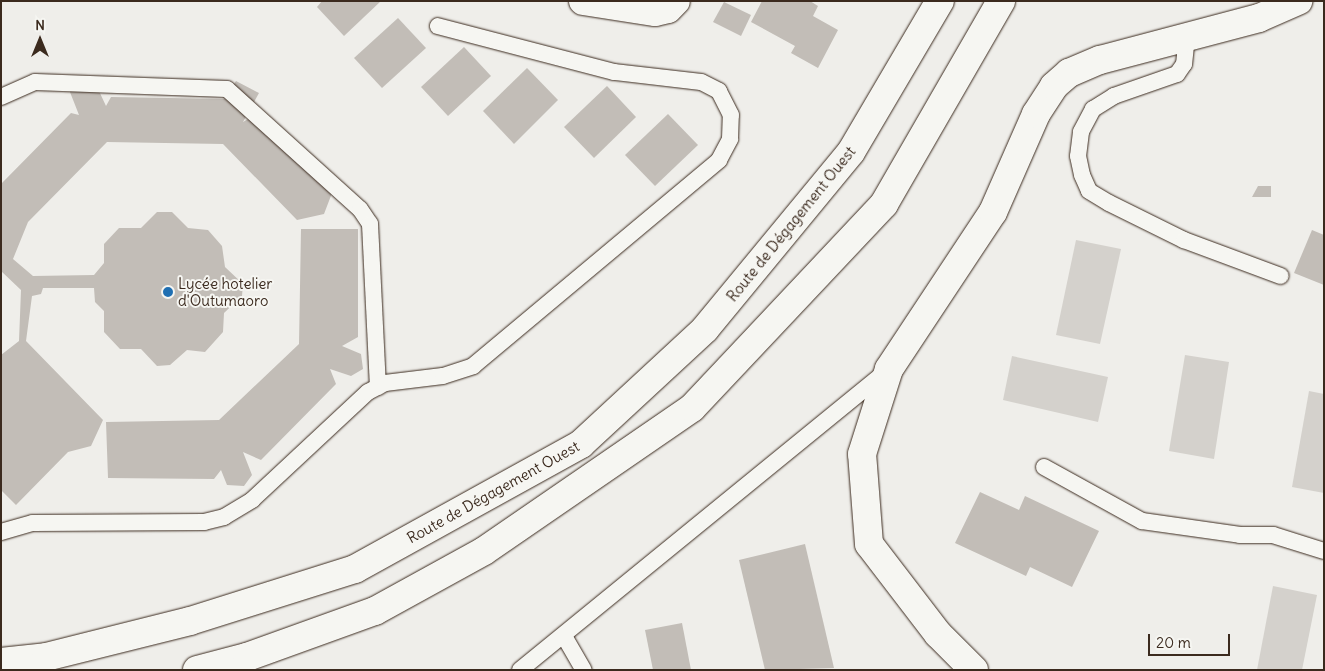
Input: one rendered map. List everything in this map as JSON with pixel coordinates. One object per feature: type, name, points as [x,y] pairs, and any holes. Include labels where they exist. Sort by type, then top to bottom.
[{"type":"main road","points":[[583,1],[655,12],[672,5]]},
{"type":"main road","name":"Route de Dégagement Ouest","points":[[1,662],[46,657],[190,621],[355,569],[581,444],[705,329],[851,152],[940,1]]},
{"type":"main road","points":[[197,670],[247,657],[375,611],[484,551],[692,408],[884,204],[1001,1]]},
{"type":"main road","points":[[974,670],[938,634],[869,544],[862,454],[889,369],[992,212],[1036,114],[1054,86],[1069,73],[1188,36],[1259,18],[1298,1]]},
{"type":"lane","points":[[1,532],[33,523],[204,522],[224,517],[252,500],[378,387],[459,373],[473,366],[720,160],[730,138],[727,107],[719,91],[701,82],[614,72],[438,26]]},
{"type":"lane","points":[[1188,36],[1184,64],[1176,74],[1114,96],[1093,108],[1082,132],[1078,156],[1082,175],[1089,191],[1108,203],[1184,240],[1281,276]]},
{"type":"lane","points":[[1,97],[35,82],[227,89],[360,209],[370,224],[378,387]]},
{"type":"lane","points":[[520,670],[889,369]]},
{"type":"lane","points":[[1044,467],[1142,521],[1240,536],[1273,535],[1324,551]]},
{"type":"lane","points":[[564,636],[584,670]]},
{"type":"shaded area","points":[[1076,240],[1121,249],[1100,344],[1056,335]]},
{"type":"shaded area","points":[[1185,355],[1229,362],[1214,459],[1169,451]]},
{"type":"shaded area","points":[[1012,356],[1108,377],[1098,422],[1003,400]]},
{"type":"shaded area","points":[[1309,391],[1324,394],[1324,493],[1292,487]]},
{"type":"shaded area","points":[[1273,586],[1317,595],[1302,670],[1257,670]]},
{"type":"building","points":[[322,1],[381,1],[344,36],[317,7]]},
{"type":"building","points":[[762,1],[810,1],[818,6],[813,16],[838,30],[818,68],[791,53],[795,46],[751,22]]},
{"type":"building","points":[[724,2],[751,15],[741,36],[713,22]]},
{"type":"building","points":[[398,18],[426,48],[382,88],[354,58]]},
{"type":"building","points":[[464,47],[491,76],[448,116],[421,87]]},
{"type":"building","points":[[527,68],[558,100],[514,144],[483,111]]},
{"type":"building","name":"Lycée hotelier d'Outumaoro","points":[[92,76],[106,106],[111,97],[224,99],[236,81],[259,93],[243,122],[255,115],[332,193],[324,214],[297,220],[223,144],[107,142],[28,222],[13,259],[33,276],[94,275],[104,263],[104,244],[119,228],[141,228],[157,212],[172,212],[188,228],[208,230],[222,246],[225,267],[243,284],[242,296],[224,313],[223,332],[205,352],[187,350],[170,365],[157,366],[141,349],[120,349],[104,332],[104,311],[95,302],[94,288],[43,288],[41,294],[32,296],[26,341],[103,420],[91,446],[68,452],[16,505],[1,490],[1,355],[19,341],[21,290],[1,271],[1,184],[71,113],[79,115],[68,87]]},
{"type":"building","points":[[607,86],[636,117],[594,158],[564,127]]},
{"type":"building","points":[[668,114],[698,145],[655,186],[625,155]]},
{"type":"building","points":[[1258,186],[1271,186],[1271,197],[1252,197]]},
{"type":"building","name":"Lycée hotelier d'Outumaoro","points":[[301,229],[358,229],[358,337],[342,346],[361,354],[363,369],[351,376],[330,369],[336,384],[261,460],[243,452],[252,475],[244,486],[227,485],[221,470],[214,479],[108,478],[106,422],[219,420],[299,344]]},
{"type":"building","points":[[1312,230],[1324,235],[1324,285],[1294,273]]},
{"type":"building","points":[[980,492],[1019,510],[1025,496],[1099,531],[1072,587],[1030,567],[1026,576],[955,543]]},
{"type":"building","points":[[805,544],[834,668],[765,670],[739,560]]},
{"type":"building","points":[[682,623],[691,670],[653,670],[645,630]]},
{"type":"place","name":"Lycée hotelier d'Outumaoro","points":[[168,292]]}]
